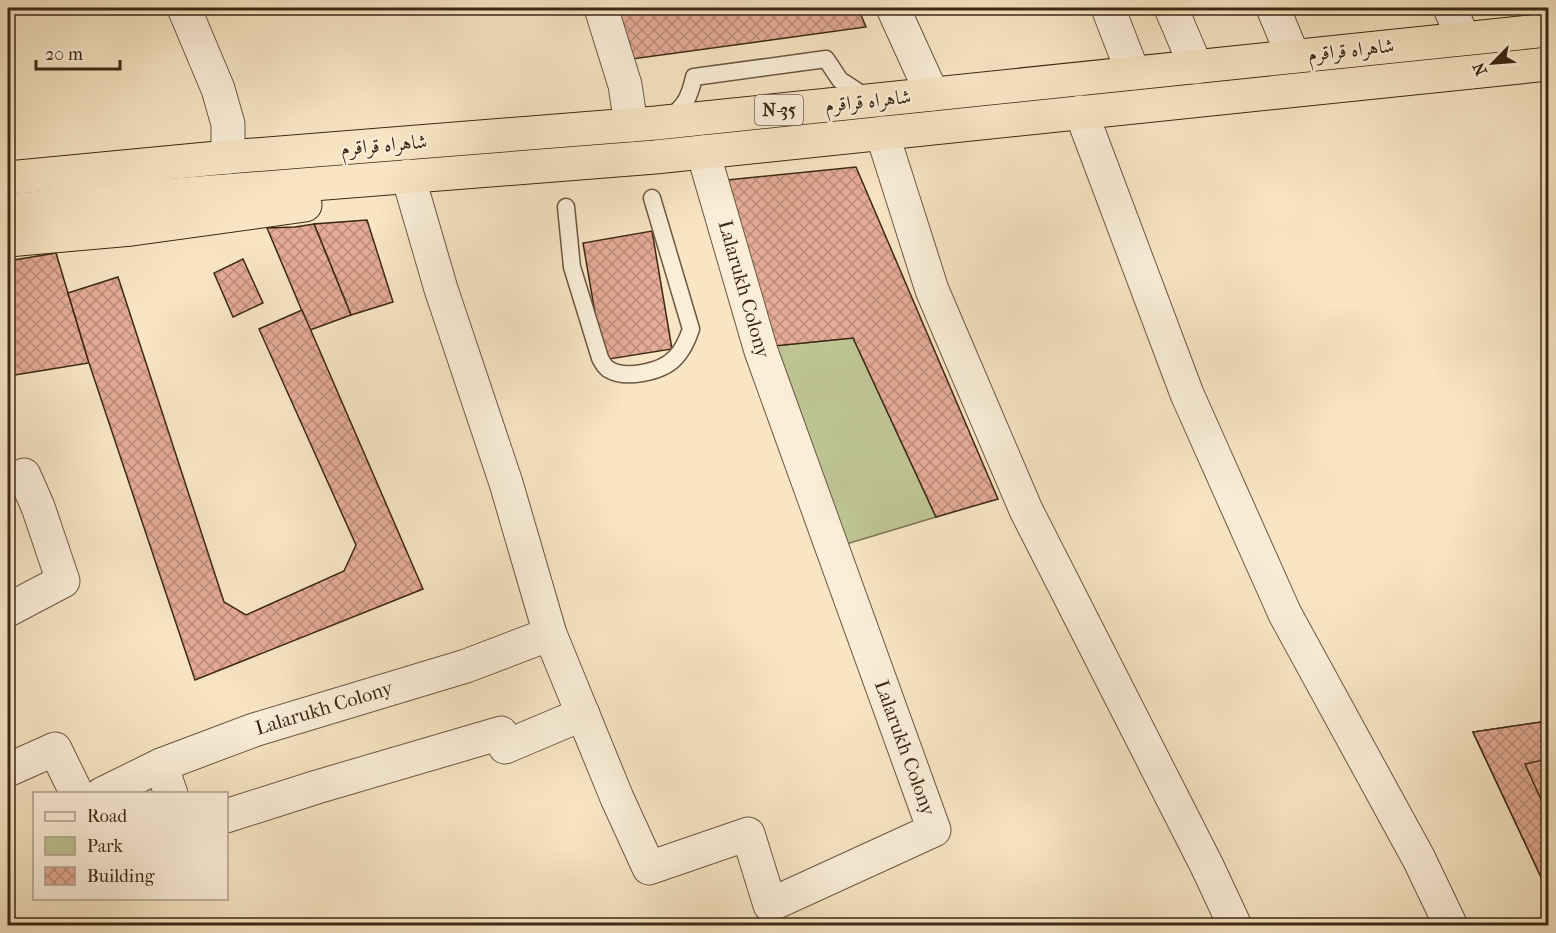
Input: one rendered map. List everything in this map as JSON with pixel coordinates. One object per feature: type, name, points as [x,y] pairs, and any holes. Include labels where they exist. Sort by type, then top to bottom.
[{"type":"highway","name":"شاہراہ قراقرم","points":[[8,178],[228,157],[643,124],[1548,30]]},
{"type":"highway","name":"شاہراہ قراقرم","points":[[8,211],[703,152],[1548,64]]},
{"type":"highway","points":[[81,204],[82,171]]},
{"type":"highway","points":[[8,240],[111,231],[303,206],[349,181]]},
{"type":"street","points":[[184,8],[218,88],[228,124],[228,157]]},
{"type":"street","points":[[601,8],[625,85],[643,124]]},
{"type":"street","points":[[893,8],[932,94]]},
{"type":"street","points":[[1108,8],[1133,73]]},
{"type":"street","points":[[1171,8],[1196,67]]},
{"type":"street","points":[[1273,8],[1293,56]]},
{"type":"street","points":[[1450,8],[1463,38]]},
{"type":"street","points":[[1081,112],[1187,394],[1286,614],[1419,859],[1450,926]]},
{"type":"street","points":[[882,133],[932,290],[1026,510],[1207,866],[1235,926]]},
{"type":"street","name":"Lalarukh Colony","points":[[408,176],[441,289],[506,483],[550,634],[649,868],[748,834],[770,905],[934,830],[761,351],[703,152]]},
{"type":"street","points":[[8,610],[63,581],[38,507],[24,476]]},
{"type":"street","name":"Lalarukh Colony","points":[[111,792],[166,779],[254,729],[466,666],[550,634]]},
{"type":"street","points":[[228,815],[501,734],[505,747],[583,714]]},
{"type":"street","points":[[8,770],[55,749],[76,792]]},
{"type":"lane","points":[[643,124],[675,114],[688,99],[694,76],[826,59],[840,81],[873,100]]},
{"type":"lane","points":[[566,207],[572,267],[600,358],[605,368],[616,373],[635,374],[654,371],[674,360],[686,345],[691,330],[652,198]]},
{"type":"green space","points":[[853,338],[936,517],[843,545],[764,347]]},
{"type":"building","points":[[611,8],[858,8],[866,27],[632,59]]},
{"type":"building","points":[[856,167],[998,499],[936,517],[853,338],[764,347],[698,183]]},
{"type":"building","points":[[367,220],[393,302],[351,315],[314,224]]},
{"type":"building","points":[[314,224],[351,315],[310,330],[267,228]]},
{"type":"building","points":[[652,231],[672,349],[603,360],[583,243]]},
{"type":"building","points":[[56,253],[89,363],[8,376],[8,261]]},
{"type":"building","points":[[243,259],[263,303],[233,317],[214,273]]},
{"type":"building","points":[[118,277],[224,602],[246,615],[344,571],[356,545],[259,329],[302,310],[423,589],[195,680],[89,363],[68,293]]},
{"type":"building","points":[[1548,721],[1548,892],[1473,732]]},
{"type":"building","points":[[1548,721],[1548,759],[1525,764],[1548,815],[1548,892],[1473,732]]}]
